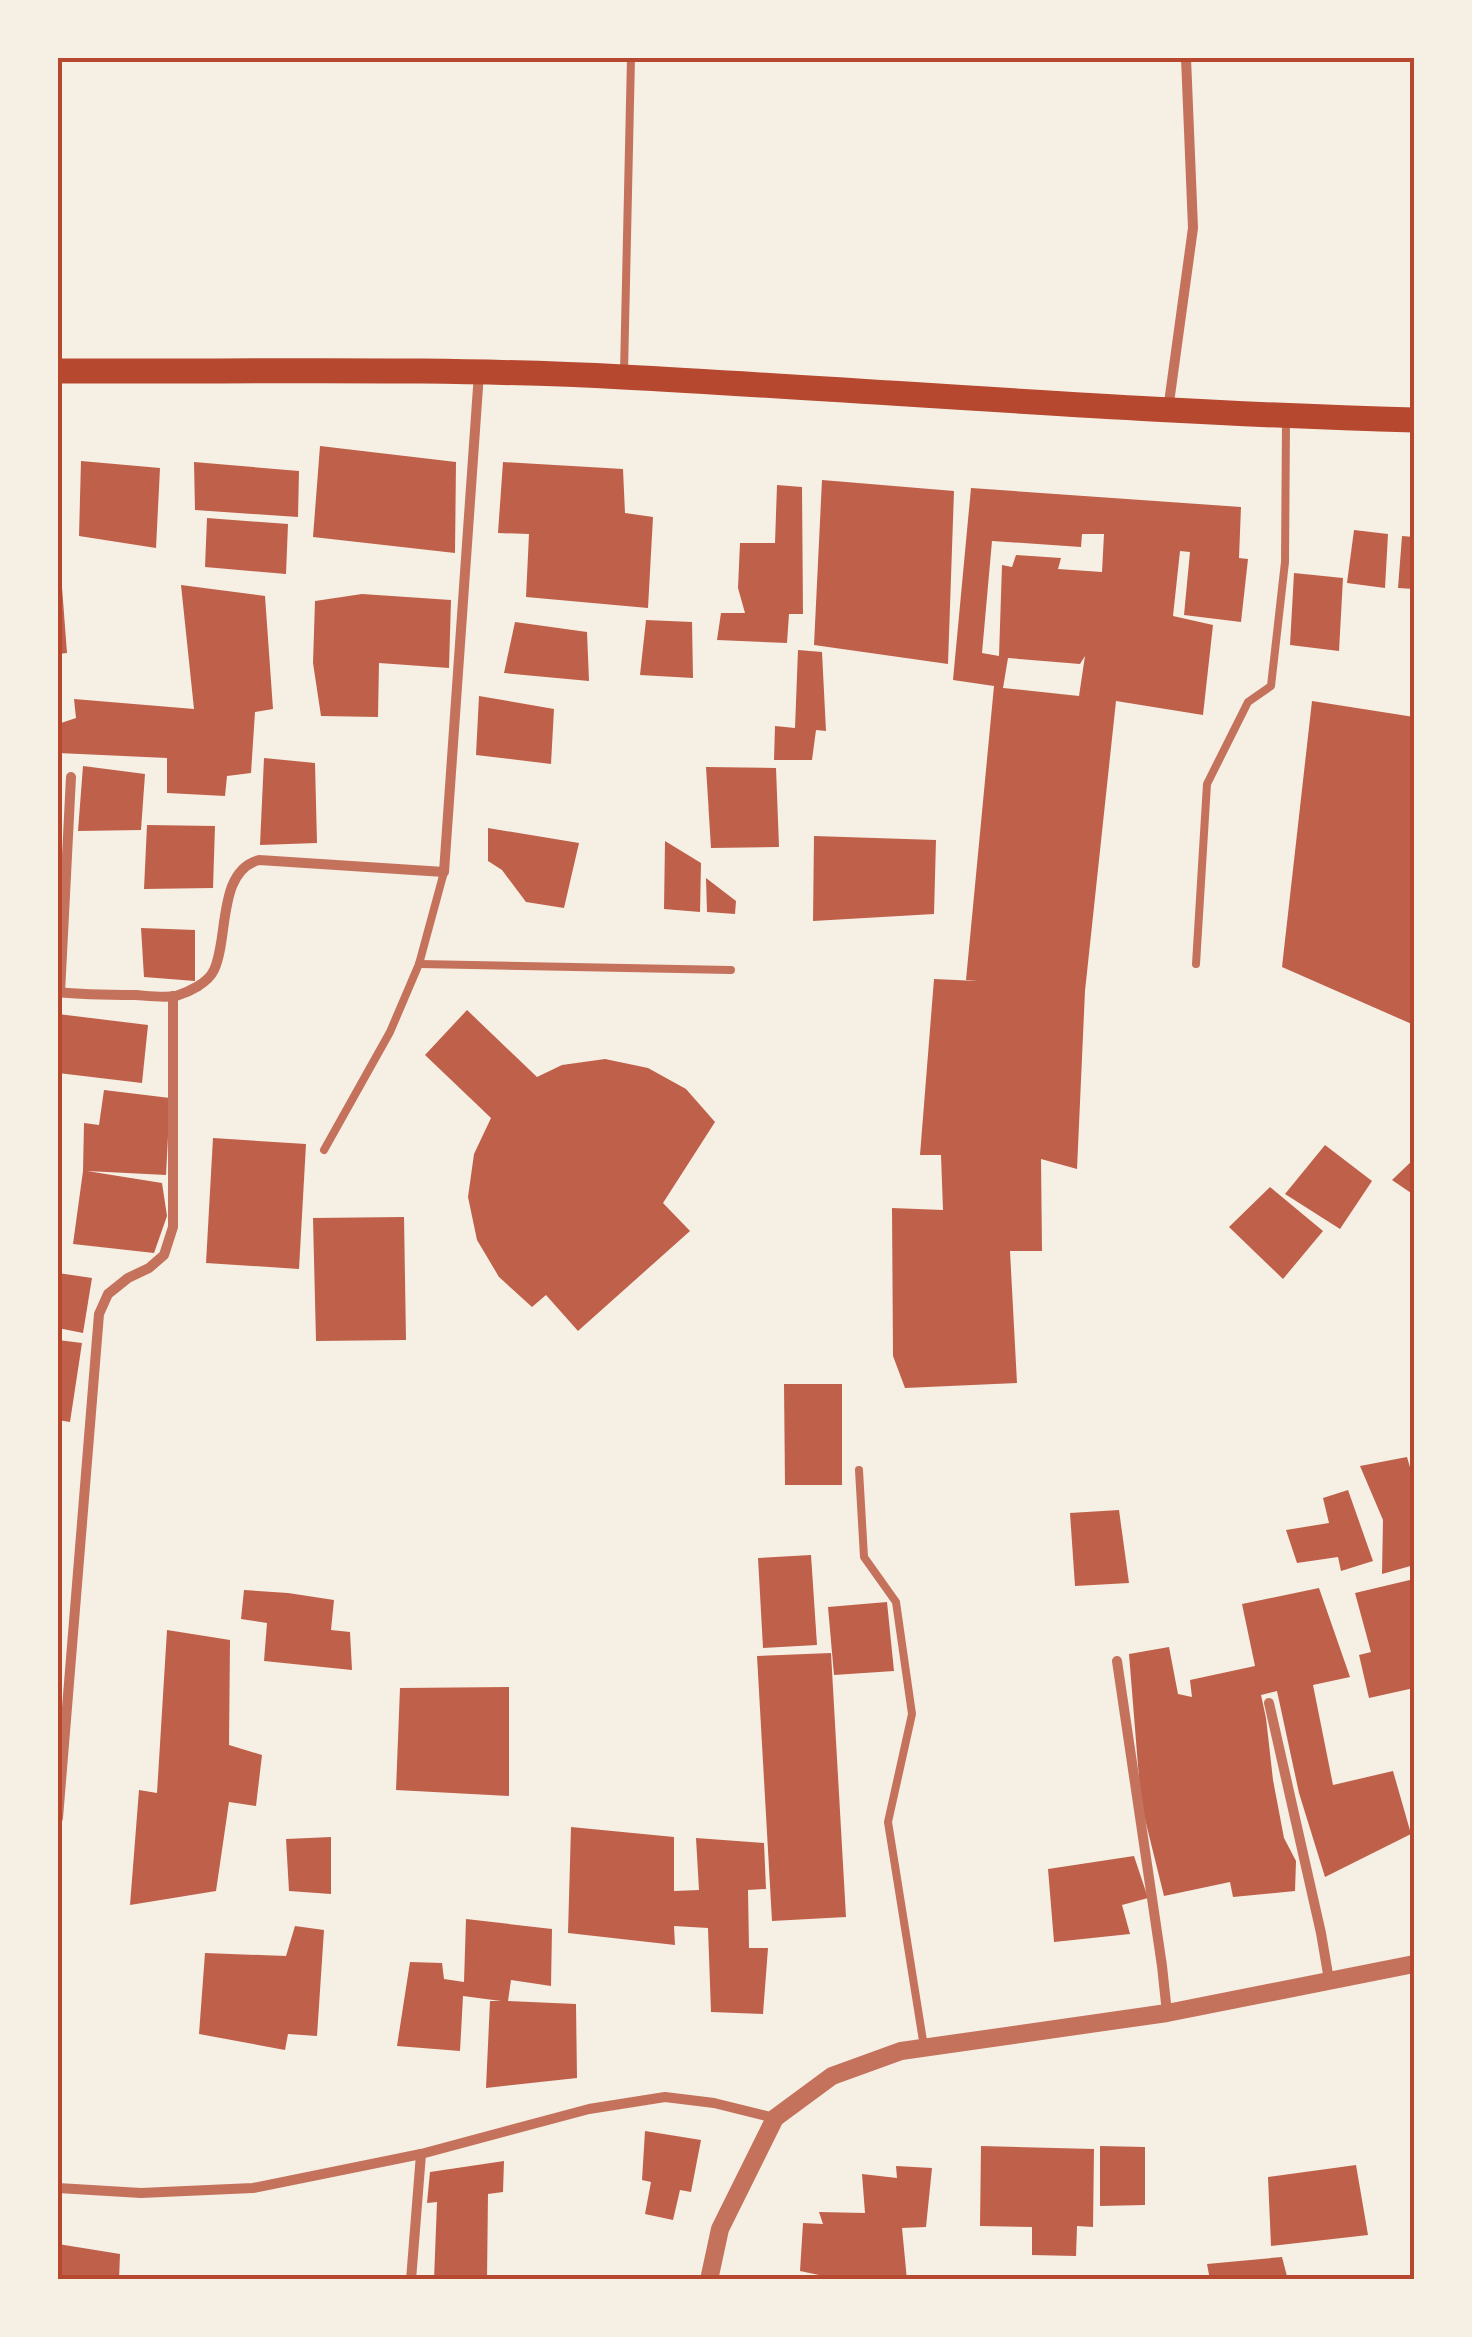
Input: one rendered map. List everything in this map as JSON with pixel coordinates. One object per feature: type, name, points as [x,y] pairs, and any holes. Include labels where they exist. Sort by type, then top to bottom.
[{"type":"main road","points":[[58,371],[479,372],[624,377],[1286,417],[1414,420]]},
{"type":"street","points":[[1168,410],[1193,228],[1186,58]]},
{"type":"street","points":[[71,776],[59,993],[174,996],[197,986],[215,968],[229,898],[247,863],[259,860],[444,872],[479,372]]},
{"type":"street","points":[[58,1818],[99,1314],[108,1294],[164,1254],[173,1226],[174,996]]},
{"type":"street","points":[[1118,1662],[1167,2013]]},
{"type":"street","points":[[1269,1703],[1329,1980]]},
{"type":"street","points":[[710,2280],[720,2229],[775,2118],[832,2076],[901,2051],[1167,2013],[1414,1964]]},
{"type":"street","points":[[58,2188],[141,2193],[252,2188],[420,2154],[589,2110],[665,2097],[714,2102],[775,2118]]},
{"type":"street","points":[[411,2280],[420,2154]]},
{"type":"lane","points":[[624,377],[631,58]]},
{"type":"lane","points":[[1196,964],[1208,784],[1248,702],[1271,686],[1285,562],[1286,417]]},
{"type":"lane","points":[[324,1150],[390,1032],[419,964],[444,872]]},
{"type":"lane","points":[[419,964],[731,970]]},
{"type":"lane","points":[[859,1470],[864,1556],[896,1602],[912,1714],[888,1822],[924,2047]]},
{"type":"building","points":[[320,446],[456,462],[455,553],[313,537]]},
{"type":"building","points":[[81,461],[160,468],[156,548],[79,536]]},
{"type":"building","points":[[194,462],[299,471],[298,517],[195,510]]},
{"type":"building","points":[[503,462],[623,469],[625,513],[653,517],[648,608],[526,597],[529,534],[498,533]]},
{"type":"building","points":[[822,480],[954,491],[948,664],[814,645]]},
{"type":"building","points":[[777,485],[802,487],[803,614],[789,614],[787,643],[717,640],[721,613],[745,613],[738,588],[740,543],[775,543]]},
{"type":"building","points":[[971,488],[1241,507],[1239,558],[1248,559],[1241,622],[1184,615],[1190,552],[1180,551],[1173,616],[1213,625],[1203,715],[1116,701],[1085,991],[1077,1169],[1041,1159],[1042,1251],[1010,1251],[1017,1383],[905,1388],[893,1356],[892,1208],[943,1210],[941,1155],[920,1155],[934,979],[977,981],[966,980],[994,686],[953,680]],"holes":[[[1082,534],[1104,534],[1102,572],[1058,569],[1061,558],[1016,555],[1012,567],[1002,565],[999,656],[982,653],[992,541],[1081,547]],[[1085,656],[1079,696],[1003,688],[1008,658],[1080,664]]]},
{"type":"building","points":[[207,518],[288,524],[286,574],[205,567]]},
{"type":"building","points":[[1354,530],[1388,534],[1385,588],[1347,583]]},
{"type":"building","points":[[1402,536],[1414,537],[1414,589],[1398,588]]},
{"type":"building","points":[[58,561],[67,653],[58,654]]},
{"type":"building","points":[[1294,573],[1343,578],[1339,651],[1290,645]]},
{"type":"building","points":[[181,585],[265,596],[273,709],[255,712],[251,773],[227,776],[225,796],[167,793],[167,758],[58,753],[58,724],[76,718],[74,699],[194,709]]},
{"type":"building","points":[[362,594],[451,600],[449,668],[379,663],[378,717],[321,716],[313,663],[315,601]]},
{"type":"building","points":[[646,620],[692,622],[693,678],[640,675]]},
{"type":"building","points":[[515,622],[587,632],[589,681],[504,673]]},
{"type":"building","points":[[798,650],[822,652],[826,731],[816,730],[812,760],[774,760],[775,726],[795,728]]},
{"type":"building","points":[[479,696],[554,709],[551,764],[476,755]]},
{"type":"building","points":[[1312,701],[1414,717],[1414,1025],[1282,967]]},
{"type":"building","points":[[264,758],[315,763],[317,843],[260,845]]},
{"type":"building","points":[[83,766],[145,774],[141,830],[78,831]]},
{"type":"building","points":[[706,767],[776,768],[779,847],[711,848]]},
{"type":"building","points":[[147,825],[215,826],[213,888],[144,889]]},
{"type":"building","points":[[488,828],[579,843],[564,908],[526,902],[502,870],[488,861]]},
{"type":"building","points":[[814,836],[936,840],[934,914],[813,921]]},
{"type":"building","points":[[665,841],[701,863],[700,912],[664,909]]},
{"type":"building","points":[[706,878],[736,901],[735,914],[707,912]]},
{"type":"building","points":[[141,928],[195,930],[195,981],[144,977]]},
{"type":"building","points":[[467,1010],[537,1077],[562,1065],[605,1059],[648,1068],[686,1089],[715,1122],[663,1203],[690,1231],[578,1331],[546,1295],[532,1307],[499,1277],[477,1240],[468,1197],[474,1154],[491,1118],[425,1055]]},
{"type":"building","points":[[58,1014],[148,1025],[142,1083],[58,1073]]},
{"type":"building","points":[[104,1090],[170,1098],[166,1175],[87,1171],[162,1183],[167,1216],[154,1253],[73,1244],[83,1171],[84,1123],[99,1125]]},
{"type":"building","points":[[213,1138],[306,1144],[299,1269],[206,1263]]},
{"type":"building","points":[[1325,1145],[1372,1181],[1340,1229],[1285,1194]]},
{"type":"building","points":[[1414,1159],[1414,1195],[1392,1180]]},
{"type":"building","points":[[1270,1187],[1323,1231],[1283,1279],[1229,1227]]},
{"type":"building","points":[[404,1217],[406,1340],[316,1341],[313,1218]]},
{"type":"building","points":[[58,1273],[92,1278],[83,1333],[58,1328]]},
{"type":"building","points":[[58,1340],[82,1343],[70,1422],[58,1420]]},
{"type":"building","points":[[784,1384],[842,1384],[842,1485],[785,1485]]},
{"type":"building","points":[[1407,1457],[1414,1481],[1414,1565],[1382,1574],[1383,1520],[1360,1466]]},
{"type":"building","points":[[1348,1490],[1373,1561],[1341,1571],[1338,1557],[1297,1563],[1286,1530],[1329,1523],[1323,1498]]},
{"type":"building","points":[[1119,1510],[1129,1583],[1075,1586],[1070,1513]]},
{"type":"building","points":[[811,1555],[817,1645],[763,1648],[758,1558]]},
{"type":"building","points":[[1414,1579],[1414,1688],[1369,1698],[1359,1655],[1371,1652],[1355,1593]]},
{"type":"building","points":[[1319,1588],[1350,1677],[1313,1685],[1333,1785],[1393,1771],[1411,1834],[1325,1877],[1299,1793],[1277,1691],[1261,1695],[1284,1838],[1296,1861],[1295,1891],[1233,1897],[1230,1882],[1164,1896],[1141,1803],[1129,1654],[1169,1647],[1178,1694],[1192,1697],[1190,1680],[1255,1666],[1242,1604]]},
{"type":"building","points":[[244,1590],[334,1600],[331,1630],[350,1632],[352,1670],[264,1661],[267,1623],[241,1619]]},
{"type":"building","points":[[887,1602],[894,1671],[834,1675],[828,1607]]},
{"type":"building","points":[[167,1630],[230,1640],[229,1745],[262,1755],[256,1806],[229,1802],[216,1891],[130,1905],[139,1790],[157,1793]]},
{"type":"building","points":[[831,1653],[846,1917],[772,1921],[757,1656]]},
{"type":"building","points":[[509,1687],[509,1796],[396,1790],[400,1688]]},
{"type":"building","points":[[571,1827],[674,1837],[674,1891],[699,1890],[696,1838],[764,1843],[766,1889],[748,1890],[749,1948],[768,1948],[763,2014],[711,2012],[708,1928],[674,1926],[675,1945],[568,1933]]},
{"type":"building","points":[[331,1837],[331,1894],[289,1891],[286,1839]]},
{"type":"building","points":[[1134,1856],[1148,1898],[1122,1905],[1130,1934],[1054,1942],[1048,1869]]},
{"type":"building","points":[[466,1919],[552,1929],[551,1986],[511,1980],[508,2001],[576,2004],[577,2078],[486,2088],[490,2001],[501,2001],[463,1996],[460,2051],[397,2046],[410,1962],[442,1963],[444,1979],[464,1982]]},
{"type":"building","points":[[295,1926],[324,1930],[317,2036],[288,2034],[285,2050],[199,2034],[205,1953],[286,1956]]},
{"type":"building","points":[[645,2131],[701,2140],[691,2192],[680,2190],[673,2220],[645,2214],[651,2182],[642,2180]]},
{"type":"building","points":[[981,2146],[1094,2149],[1093,2227],[1077,2226],[1076,2256],[1032,2255],[1032,2227],[980,2226]]},
{"type":"building","points":[[1100,2146],[1145,2147],[1145,2205],[1100,2206]]},
{"type":"building","points":[[504,2161],[503,2192],[488,2194],[487,2280],[434,2280],[437,2202],[427,2203],[430,2172]]},
{"type":"building","points":[[1356,2165],[1368,2235],[1271,2246],[1268,2177]]},
{"type":"building","points":[[896,2166],[932,2168],[926,2227],[902,2228],[907,2280],[819,2280],[819,2275],[800,2271],[803,2223],[823,2224],[819,2212],[865,2213],[862,2174],[897,2178]]},
{"type":"building","points":[[58,2244],[120,2254],[119,2280],[58,2280]]},
{"type":"building","points":[[1282,2257],[1288,2280],[1210,2280],[1207,2264]]}]
